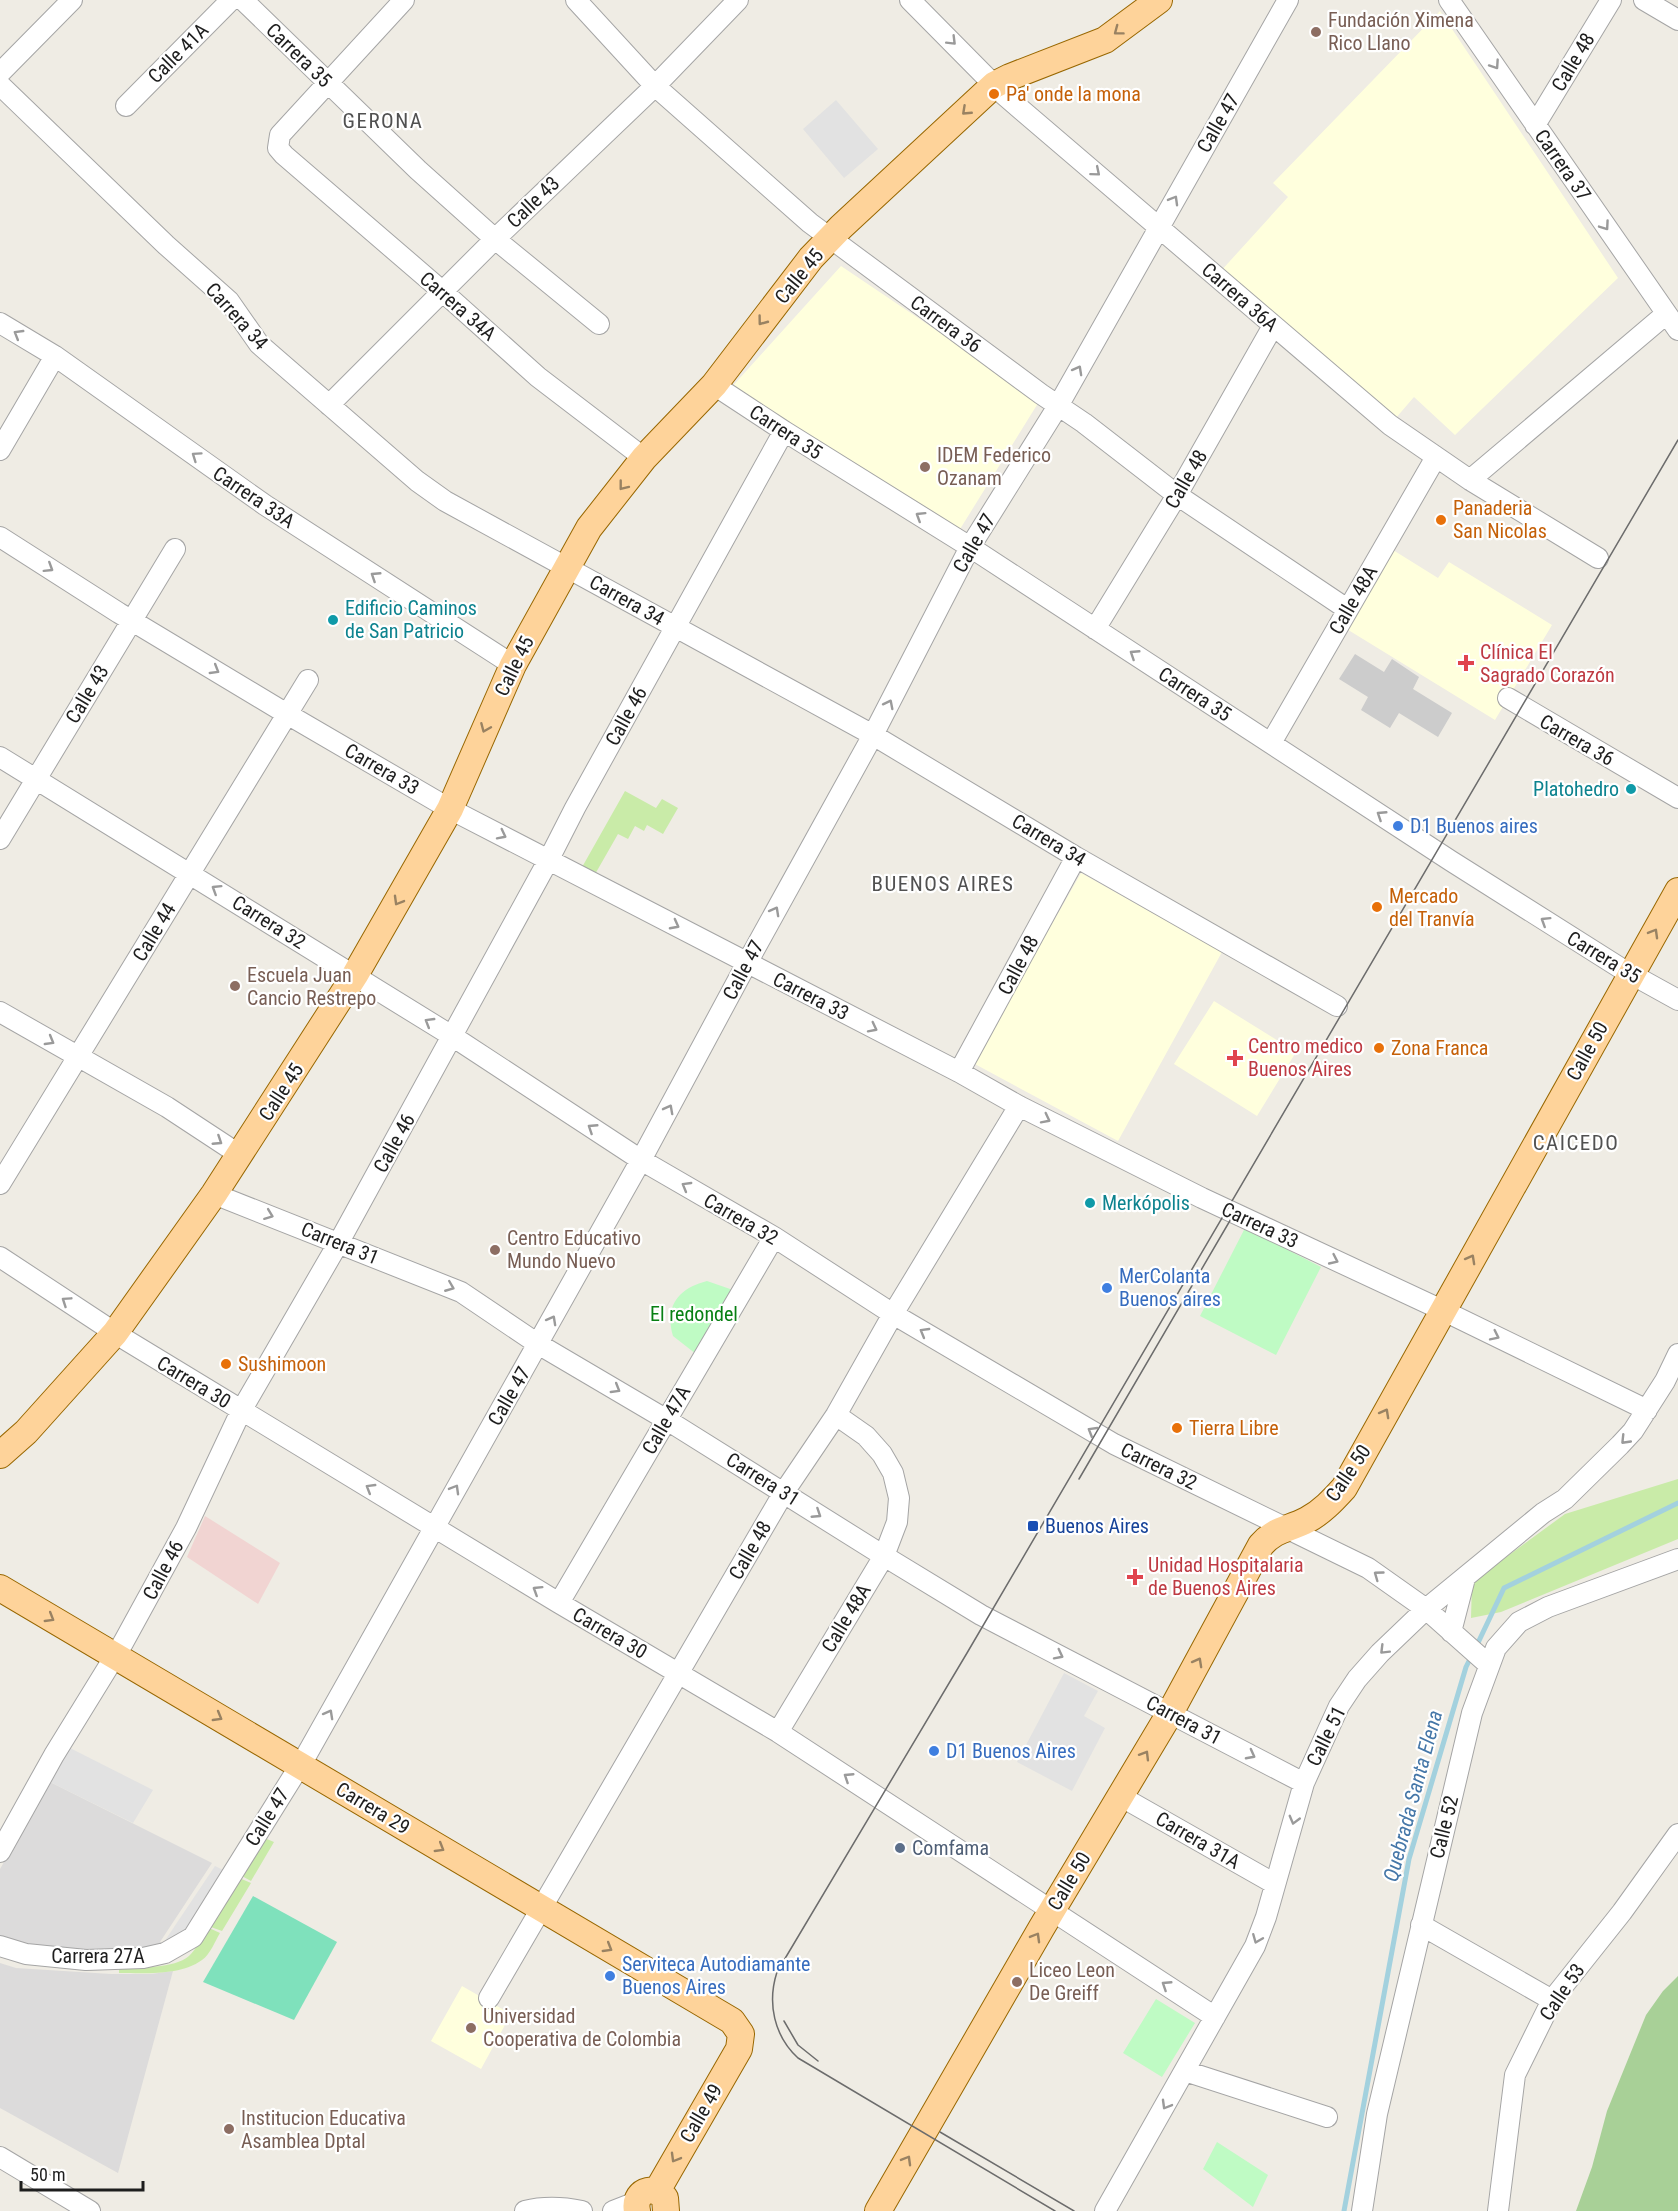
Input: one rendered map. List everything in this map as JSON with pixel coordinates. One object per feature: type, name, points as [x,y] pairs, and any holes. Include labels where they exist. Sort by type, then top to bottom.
[{"type":"main road","name":"Calle 45","points":[[0,1455],[26,1432],[115,1334],[214,1194],[355,975],[450,809],[513,665],[589,528],[645,458],[714,385],[811,258],[994,85],[1010,76],[1106,40],[1159,0]]},
{"type":"main road","name":"Calle 50","points":[[878,2211],[1052,1910],[1170,1713],[1261,1545],[1275,1532],[1289,1529],[1320,1512],[1344,1488],[1678,891]]},
{"type":"main road","name":"Carrera 29","points":[[0,1588],[732,2021],[741,2034]]},
{"type":"main road","name":"Calle 49","points":[[650,2206],[739,2049],[741,2034]]},
{"type":"street","points":[[0,73],[72,0]]},
{"type":"street","name":"Calle 41A","points":[[126,106],[231,0]]},
{"type":"street","name":"Carrera 35","points":[[243,0],[418,170],[495,239],[599,324]]},
{"type":"street","points":[[328,83],[404,0]]},
{"type":"street","name":"Carrera 36","points":[[576,0],[655,86],[830,239],[1178,495],[1347,609]]},
{"type":"street","name":"Calle 43","points":[[329,405],[495,239],[655,86],[738,0]]},
{"type":"street","name":"Carrera 36A","points":[[910,0],[994,85],[1390,425],[1470,480],[1598,558]]},
{"type":"street","name":"Calle 47","points":[[193,1937],[300,1765],[538,1344],[873,735],[970,547],[1058,406],[1288,0]]},
{"type":"street","name":"Carrera 37","points":[[1449,0],[1672,322]]},
{"type":"street","name":"Calle 48","points":[[1535,125],[1611,0]]},
{"type":"street","points":[[1644,0],[1678,20]]},
{"type":"street","name":"Carrera 34A","points":[[328,83],[280,135],[278,148],[284,156],[442,291],[538,377],[645,458]]},
{"type":"street","name":"Carrera 34","points":[[0,85],[157,237],[228,301],[259,344],[417,481],[445,501],[873,735],[1077,857],[1337,1006]]},
{"type":"street","points":[[1470,480],[1672,322]]},
{"type":"street","name":"Carrera 33A","points":[[0,323],[55,356],[265,505],[513,665]]},
{"type":"street","name":"Calle 48","points":[[1095,629],[1178,495],[1274,326]]},
{"type":"street","points":[[0,450],[55,356]]},
{"type":"street","name":"Carrera 35","points":[[714,385],[970,547],[1451,861],[1630,974],[1678,1000]]},
{"type":"street","name":"Calle 46","points":[[0,1852],[54,1755],[115,1656],[186,1528],[241,1411],[339,1242],[575,808],[784,431]]},
{"type":"street","name":"Calle 48A","points":[[1271,743],[1436,457]]},
{"type":"street","name":"Carrera 33","points":[[0,537],[287,714],[450,809],[959,1072],[1019,1106],[1202,1198],[1442,1310],[1647,1410]]},
{"type":"street","name":"Calle 43","points":[[0,839],[175,549]]},
{"type":"street","name":"Calle 44","points":[[0,1184],[308,680]]},
{"type":"street","name":"Carrera 36","points":[[1508,698],[1678,798]]},
{"type":"street","name":"Carrera 32","points":[[0,757],[355,975],[641,1160],[774,1237],[893,1314],[1106,1440],[1368,1568],[1426,1610],[1484,1660]]},
{"type":"street","name":"Calle 48","points":[[959,1072],[1077,857]]},
{"type":"street","points":[[0,1012],[167,1107],[240,1155]]},
{"type":"street","name":"Calle 48","points":[[489,1998],[784,1492],[836,1415],[893,1314],[1019,1106]]},
{"type":"street","name":"Carrera 31","points":[[214,1194],[460,1292],[538,1344],[667,1420],[987,1618],[1304,1783]]},
{"type":"street","name":"Calle 47A","points":[[559,1603],[774,1237]]},
{"type":"street","name":"Carrera 30","points":[[0,1257],[115,1334],[241,1411],[778,1732],[1215,2017]]},
{"type":"street","name":"Calle 51","points":[[1106,2211],[1255,1946],[1266,1917],[1304,1783],[1339,1706],[1357,1679],[1380,1653],[1426,1610],[1543,1513],[1565,1499],[1633,1431],[1678,1354]]},
{"type":"street","name":"Calle 48A","points":[[778,1732],[884,1556],[897,1522],[899,1498],[893,1473],[882,1454],[866,1436],[836,1415]]},
{"type":"street","name":"Calle 52","points":[[1362,2211],[1377,2114],[1484,1660],[1510,1631],[1529,1616],[1678,1559]]},
{"type":"street","points":[[1452,1634],[1465,1578]]},
{"type":"street","name":"Carrera 31A","points":[[1120,1796],[1275,1884]]},
{"type":"street","name":"Calle 53","points":[[1498,2211],[1515,2075],[1552,2000],[1622,1912],[1678,1834]]},
{"type":"street","points":[[1421,1925],[1552,2000]]},
{"type":"street","name":"Carrera 27A","points":[[0,1946],[26,1954],[86,1960],[143,1958],[165,1953],[193,1937]]},
{"type":"street","points":[[1185,2071],[1328,2117]]},
{"type":"street","points":[[0,2157],[90,2211]]},
{"type":"street","points":[[525,2211],[540,2207],[553,2207],[582,2211]]},
{"type":"shaded area","points":[[1440,11],[1618,278],[1455,435],[1414,397],[1395,419],[1220,272],[1288,197],[1273,183]]},
{"type":"shaded area","points":[[836,100],[878,149],[844,178],[803,129]]},
{"type":"shaded area","name":"IDEM Federico Ozanam","points":[[841,266],[1040,400],[957,534],[730,389]]},
{"type":"shaded area","name":"Clínica El Sagrado Corazón","points":[[1393,550],[1438,578],[1449,562],[1552,625],[1495,720],[1345,628]]},
{"type":"shaded area","points":[[1355,654],[1384,672],[1392,659],[1419,677],[1413,689],[1452,713],[1438,737],[1399,713],[1390,728],[1361,710],[1368,697],[1339,679]]},
{"type":"shaded area","points":[[1081,873],[1222,952],[1118,1141],[973,1063]]},
{"type":"shaded area","name":"Centro medico Buenos Aires","points":[[1214,1001],[1296,1052],[1257,1116],[1174,1064]]},
{"type":"shaded area","points":[[205,1516],[280,1563],[258,1604],[187,1557]]},
{"type":"shaded area","points":[[1064,1673],[1098,1691],[1084,1716],[1105,1728],[1072,1791],[1017,1762]]},
{"type":"shaded area","points":[[70,1748],[153,1790],[133,1823],[50,1782]]},
{"type":"shaded area","points":[[50,1782],[212,1863],[160,1942],[170,1948],[119,1957],[0,1943],[0,1869]]},
{"type":"shaded area","points":[[215,1866],[235,1876],[187,1952],[164,1942]]},
{"type":"shaded area","points":[[0,1963],[16,1968],[111,1974],[151,1974],[173,1971],[118,2173],[0,2108]]},
{"type":"shaded area","name":"Universidad Cooperativa de Colombia","points":[[462,1986],[511,2014],[481,2069],[431,2041]]},
{"type":"green space","points":[[625,791],[656,808],[662,799],[678,808],[663,834],[647,825],[644,831],[635,826],[628,839],[618,834],[594,876],[581,869]]},
{"type":"green space","points":[[1245,1228],[1321,1267],[1276,1355],[1200,1316]]},
{"type":"green space","name":"El redondel","points":[[707,1281],[733,1290],[696,1354],[673,1336],[672,1307],[689,1288]]},
{"type":"green space","points":[[1678,1479],[1678,1539],[1501,1612],[1471,1618],[1472,1582],[1565,1514]]},
{"type":"green space","points":[[262,1837],[274,1842],[251,1881],[240,1875]]},
{"type":"green space","points":[[237,1877],[251,1883],[222,1931],[208,1926]]},
{"type":"green space","points":[[253,1896],[337,1942],[294,2020],[203,1982]]},
{"type":"green space","points":[[207,1927],[220,1933],[207,1955],[193,1965],[162,1973],[119,1973],[119,1968],[156,1966],[183,1960],[194,1950]]},
{"type":"green space","points":[[1678,1976],[1678,2211],[1576,2211],[1592,2167],[1607,2111],[1646,2015],[1663,1991]]},
{"type":"green space","points":[[1156,1999],[1195,2023],[1162,2077],[1123,2053]]},
{"type":"green space","points":[[1217,2142],[1268,2175],[1253,2207],[1203,2169]]},
{"type":"waterway","name":"Quebrada Santa Elena","points":[[1476,1647],[1504,1588],[1678,1503]]},
{"type":"waterway","name":"Quebrada Santa Elena","points":[[1344,2211],[1409,1859],[1466,1667],[1472,1655]]},
{"type":"tram line","points":[[1055,2211],[798,2058],[783,2040],[775,2018],[773,1995],[777,1972],[967,1653],[1678,440]]},
{"type":"tram line","points":[[1079,1479],[1235,1212]]},
{"type":"tram line","points":[[784,2021],[798,2045],[818,2061]]},
{"type":"tram line","points":[[940,2132],[1074,2211]]},
{"type":"place","name":"Fundación Ximena Rico Llano","points":[[1316,32]]},
{"type":"place","name":"Pa' onde la mona","points":[[994,94]]},
{"type":"place","name":"IDEM Federico Ozanam","points":[[925,467]]},
{"type":"place","name":"Panaderia San Nicolas","points":[[1441,520]]},
{"type":"place","name":"Edificio Caminos de San Patricio","points":[[333,620]]},
{"type":"place","name":"Clínica El Sagrado Corazón","points":[[1466,663]]},
{"type":"place","name":"Platohedro","points":[[1631,789]]},
{"type":"place","name":"D1 Buenos aires","points":[[1398,826]]},
{"type":"place","name":"Mercado del Tranvía","points":[[1377,907]]},
{"type":"place","name":"Escuela Juan Cancio Restrepo","points":[[235,986]]},
{"type":"place","name":"Zona Franca","points":[[1379,1048]]},
{"type":"place","name":"Centro medico Buenos Aires","points":[[1235,1058]]},
{"type":"place","name":"Merkópolis","points":[[1090,1203]]},
{"type":"place","name":"Centro Educativo Mundo Nuevo","points":[[495,1250]]},
{"type":"place","name":"MerColanta Buenos aires","points":[[1107,1288]]},
{"type":"place","name":"Sushimoon","points":[[226,1364]]},
{"type":"place","name":"Tierra Libre","points":[[1177,1428]]},
{"type":"place","name":"Buenos Aires","points":[[1033,1526]]},
{"type":"place","name":"Unidad Hospitalaria de Buenos Aires","points":[[1135,1577]]},
{"type":"place","name":"D1 Buenos Aires","points":[[934,1751]]},
{"type":"place","name":"Comfama","points":[[900,1848]]},
{"type":"place","name":"Serviteca Autodiamante Buenos Aires","points":[[610,1976]]},
{"type":"place","name":"Liceo Leon De Greiff","points":[[1017,1982]]},
{"type":"place","name":"Universidad Cooperativa de Colombia","points":[[471,2028]]},
{"type":"place","name":"Institucion Educativa Asamblea Dptal","points":[[229,2129]]},
{"type":"district","name":"GERONA","points":[[383,121]]},
{"type":"district","name":"BUENOS AIRES","points":[[943,884]]},
{"type":"district","name":"CAICEDO","points":[[1576,1143]]}]
